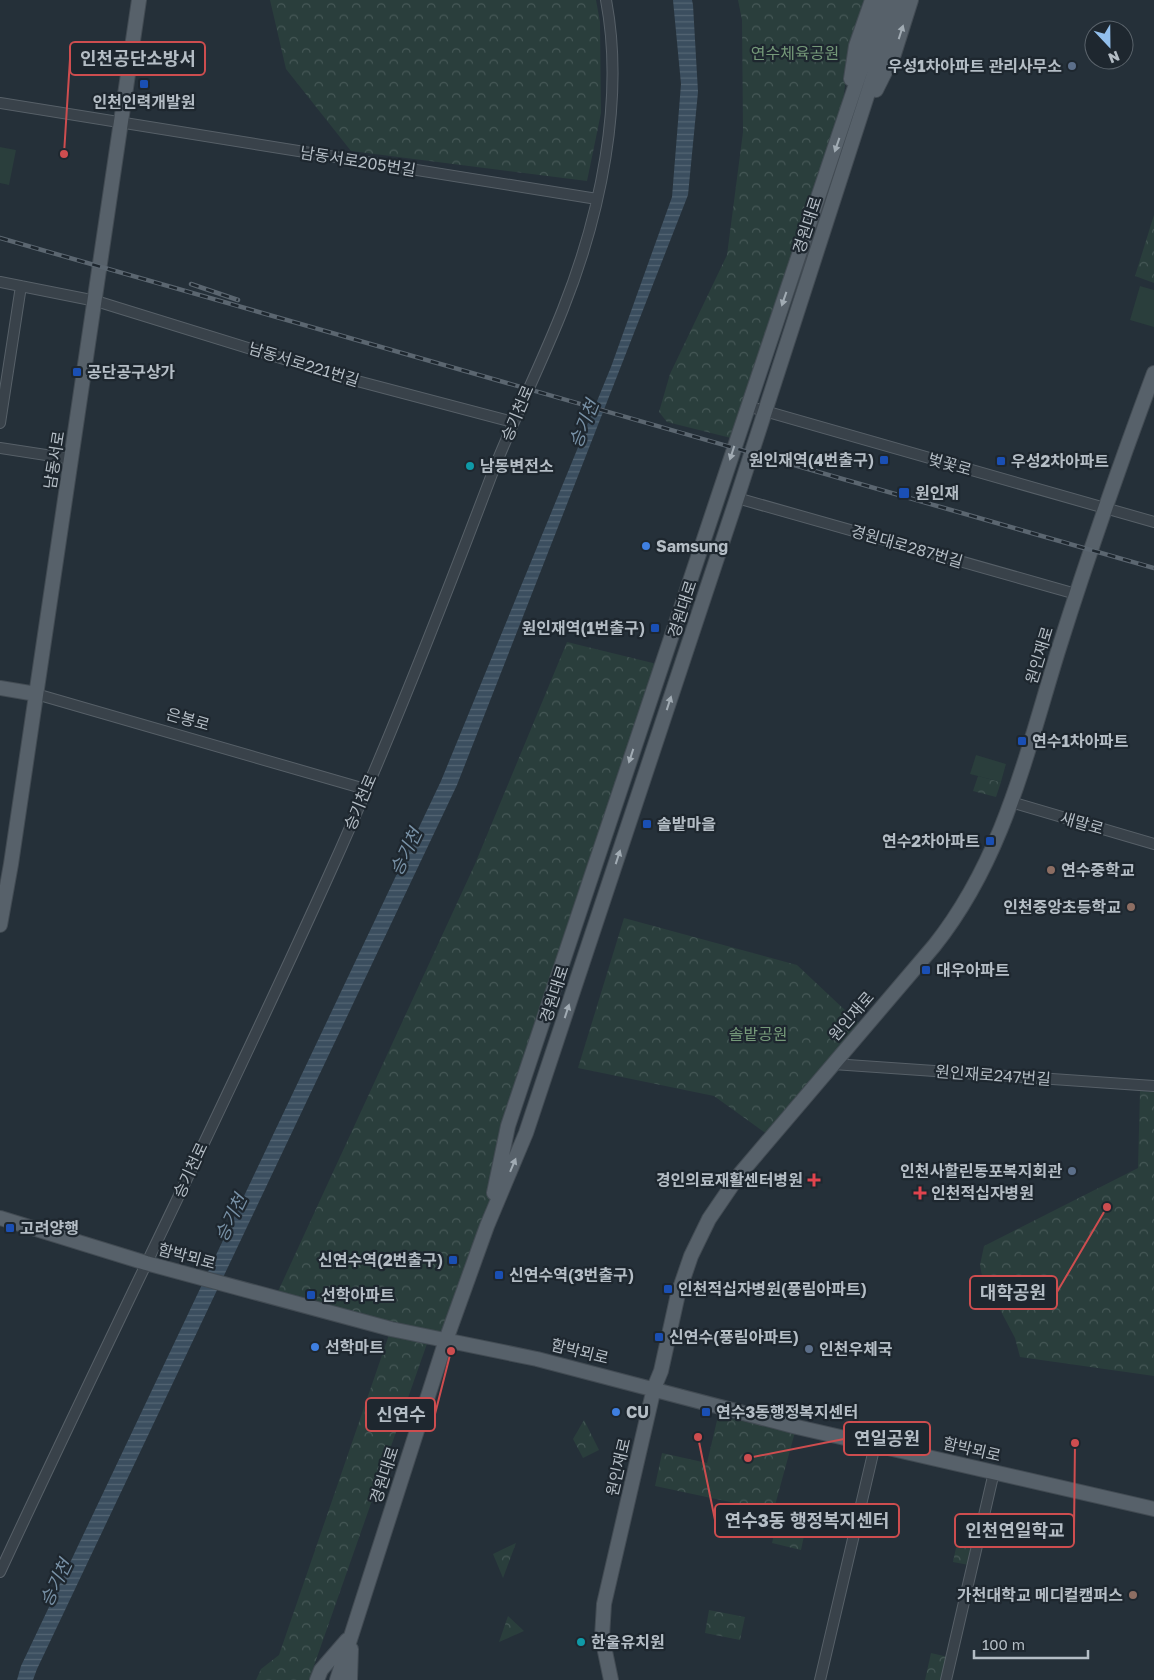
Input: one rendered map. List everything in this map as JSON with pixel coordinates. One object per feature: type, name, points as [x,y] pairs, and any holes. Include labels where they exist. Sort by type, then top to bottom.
[{"type":"main road","name":"남동서로","points":[[0,924],[11,864],[96,301],[120,122],[139,0]]},
{"type":"main road","points":[[852,123],[856,46],[872,0]]},
{"type":"main road","name":"경원대로","points":[[336,1680],[446,1340],[487,1226],[526,1133],[737,498],[874,50],[884,0]]},
{"type":"main road","name":"경원대로","points":[[874,50],[898,0]]},
{"type":"main road","points":[[852,123],[894,54],[911,0]]},
{"type":"main road","name":"경원대로","points":[[487,1226],[508,1126],[747,406],[852,123]]},
{"type":"main road","name":"원인재로","points":[[611,1680],[602,1637],[604,1604],[654,1388],[661,1371],[678,1294],[691,1256],[709,1219],[738,1175],[958,916],[992,852],[1011,802],[1076,594],[1154,373]]},
{"type":"main road","name":"은봉로","points":[[0,688],[36,694]]},
{"type":"main road","name":"함박뫼로","points":[[0,1218],[161,1268],[391,1329],[537,1359],[875,1445],[1154,1509]]},
{"type":"main road","points":[[317,1680],[321,1670],[351,1636]]},
{"type":"main road","points":[[350,1680],[351,1636]]},
{"type":"street","name":"승기천로","points":[[0,1570],[296,948],[444,600],[513,422],[562,310],[597,199],[606,151],[612,92],[610,20],[606,0]]},
{"type":"street","name":"남동서로205번길","points":[[0,103],[597,199]]},
{"type":"street","name":"남동서로221번길","points":[[0,282],[96,301],[342,376],[513,422]]},
{"type":"street","points":[[0,423],[4,365],[21,286]]},
{"type":"street","name":"벚꽃로","points":[[747,406],[1154,522]]},
{"type":"street","points":[[0,448],[72,459]]},
{"type":"street","name":"경원대로287번길","points":[[737,498],[1076,594]]},
{"type":"street","name":"은봉로","points":[[36,694],[365,789]]},
{"type":"street","name":"새말로","points":[[1011,802],[1154,844]]},
{"type":"street","name":"원인재로247번길","points":[[833,1064],[1154,1086]]},
{"type":"street","points":[[820,1680],[875,1445]]},
{"type":"street","points":[[946,1680],[994,1472]]},
{"type":"green space","points":[[270,0],[596,0],[600,22],[601,113],[587,181],[351,151],[286,69]]},
{"type":"green space","name":"연수체육공원","points":[[738,0],[866,0],[848,57],[843,104],[731,438],[667,422],[659,412],[670,374],[727,255],[743,132],[742,20]]},
{"type":"green space","points":[[0,147],[16,150],[9,185],[0,183]]},
{"type":"green space","points":[[1154,215],[1154,283],[1135,276]]},
{"type":"green space","points":[[1140,286],[1154,290],[1154,327],[1130,320]]},
{"type":"green space","points":[[567,642],[661,665],[508,1126],[487,1226],[446,1340],[275,1298],[475,864]]},
{"type":"green space","points":[[976,755],[1006,764],[1001,782],[970,774]]},
{"type":"green space","points":[[978,776],[1001,782],[996,797],[973,791]]},
{"type":"green space","name":"솔밭공원","points":[[624,918],[797,965],[864,1028],[771,1137],[714,1096],[578,1068]]},
{"type":"green space","points":[[1140,1091],[1154,1092],[1154,1376],[1020,1357],[1015,1338],[996,1302],[984,1287],[980,1265],[984,1246],[1138,1168]]},
{"type":"green space","points":[[391,1329],[429,1338],[309,1680],[256,1680],[261,1669],[279,1655]]},
{"type":"green space","points":[[718,1416],[795,1432],[774,1509],[767,1510],[655,1486],[662,1453],[707,1463]]},
{"type":"green space","points":[[584,1420],[599,1450],[583,1458],[573,1439]]},
{"type":"green space","points":[[779,1511],[808,1517],[801,1550],[772,1543]]},
{"type":"green space","points":[[961,1524],[977,1527],[969,1565],[953,1562]]},
{"type":"green space","points":[[516,1543],[503,1578],[493,1554]]},
{"type":"green space","points":[[709,1610],[745,1617],[740,1640],[705,1633]]},
{"type":"green space","points":[[508,1616],[524,1631],[499,1642]]},
{"type":"green space","points":[[931,1653],[948,1657],[943,1680],[925,1680]]},
{"type":"water","points":[[673,0],[692,0],[693,5],[698,92],[688,195],[457,785],[33,1680],[17,1680],[21,1666],[441,781],[611,367],[672,197],[681,84]]},
{"type":"railway","points":[[0,238],[1154,568]]},
{"type":"railway","points":[[191,284],[238,300]]},
{"type":"place","name":"우성1차아파트 관리사무소","points":[[1072,66]]},
{"type":"place","name":"인천인력개발원","points":[[144,84]]},
{"type":"place","name":"인천공단소방서","points":[[64,154]]},
{"type":"place","name":"공단공구상가","points":[[77,372]]},
{"type":"place","name":"원인재역(4번출구)","points":[[884,460]]},
{"type":"place","name":"우성2차아파트","points":[[1001,461]]},
{"type":"place","name":"남동변전소","points":[[470,466]]},
{"type":"place","name":"원인재","points":[[904,493]]},
{"type":"place","name":"Samsung","points":[[646,546]]},
{"type":"place","name":"원인재역(1번출구)","points":[[655,628]]},
{"type":"place","name":"연수1차아파트","points":[[1022,741]]},
{"type":"place","name":"솔밭마을","points":[[647,824]]},
{"type":"place","name":"연수2차아파트","points":[[990,841]]},
{"type":"place","name":"연수중학교","points":[[1051,870]]},
{"type":"place","name":"인천중앙초등학교","points":[[1131,907]]},
{"type":"place","name":"대우아파트","points":[[926,970]]},
{"type":"place","name":"인천사할린동포복지회관","points":[[1072,1171]]},
{"type":"place","name":"경인의료재활센터병원","points":[[814,1180]]},
{"type":"place","name":"인천적십자병원","points":[[920,1193]]},
{"type":"place","name":"대학공원","points":[[1107,1207]]},
{"type":"place","name":"고려양행","points":[[10,1228]]},
{"type":"place","name":"신연수역(2번출구)","points":[[453,1260]]},
{"type":"place","name":"신연수역(3번출구)","points":[[499,1275]]},
{"type":"place","name":"인천적십자병원(풍림아파트)","points":[[668,1289]]},
{"type":"place","name":"선학아파트","points":[[311,1295]]},
{"type":"place","name":"신연수(풍림아파트)","points":[[659,1337]]},
{"type":"place","name":"선학마트","points":[[315,1347]]},
{"type":"place","name":"인천우체국","points":[[809,1349]]},
{"type":"place","name":"신연수","points":[[451,1351]]},
{"type":"place","name":"CU","points":[[616,1412]]},
{"type":"place","name":"연수3동행정복지센터","points":[[706,1412]]},
{"type":"place","name":"연수3동 행정복지센터","points":[[698,1437]]},
{"type":"place","name":"인천연일학교","points":[[1075,1443]]},
{"type":"place","name":"연일공원","points":[[748,1458]]},
{"type":"place","name":"가천대학교 메디컬캠퍼스","points":[[1133,1595]]},
{"type":"place","name":"한울유치원","points":[[581,1642]]},
{"type":"water label","name":"승기천","points":[[584,424]]},
{"type":"water label","name":"승기천","points":[[406,852]]},
{"type":"water label","name":"승기천","points":[[231,1218]]},
{"type":"water label","name":"승기천","points":[[56,1583]]}]
